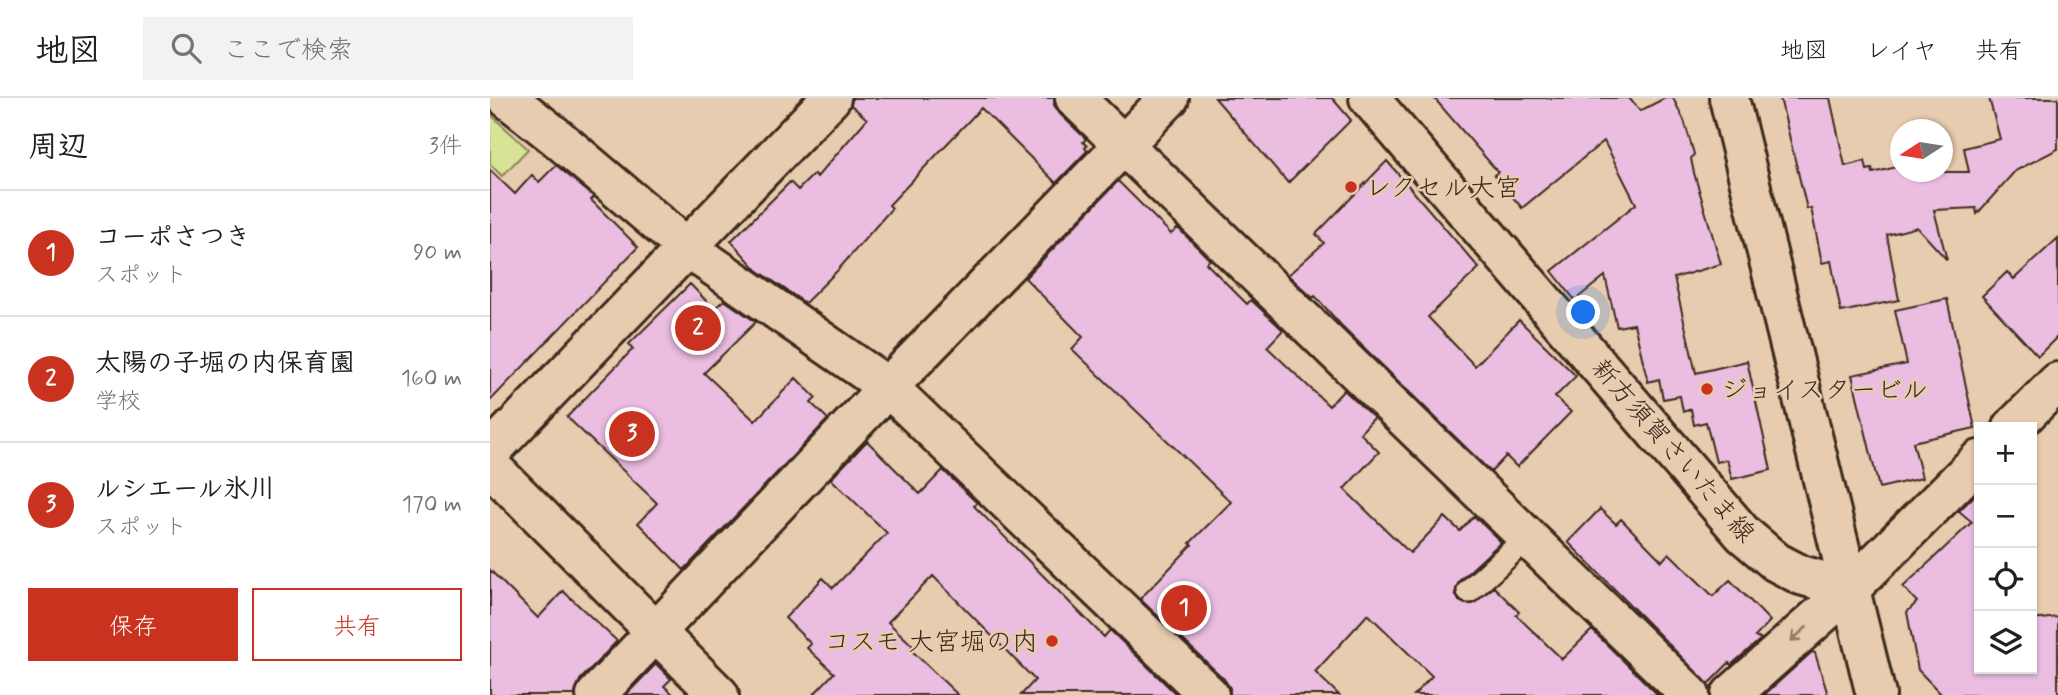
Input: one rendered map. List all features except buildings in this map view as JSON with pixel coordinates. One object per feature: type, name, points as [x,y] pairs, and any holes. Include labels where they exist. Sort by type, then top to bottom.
[{"type":"street","points":[[507,98],[686,247],[888,387],[1209,695]]},
{"type":"street","points":[[490,453],[831,98]]},
{"type":"street","points":[[1075,98],[1690,695]]},
{"type":"street","points":[[596,695],[888,387],[1169,98]]},
{"type":"street","name":"新方須賀さいたま線","points":[[1369,98],[1743,534],[1776,562],[1801,575],[1850,589]]},
{"type":"street","points":[[1729,98],[1876,695]]},
{"type":"street","points":[[2017,422],[2058,382]]},
{"type":"street","points":[[1731,695],[1850,589],[1974,465]]},
{"type":"street","points":[[490,466],[719,695]]},
{"type":"lane","points":[[1469,591],[1528,537]]},
{"type":"green space","points":[[490,114],[528,149],[502,176],[490,164]]},
{"type":"place","name":"レクセル大宮","points":[[1351,187]]},
{"type":"place","name":"太陽の子堀の内保育園","points":[[698,328]]},
{"type":"place","name":"ジョイスタービル","points":[[1707,389]]},
{"type":"place","name":"ルシエール氷川","points":[[632,434]]},
{"type":"place","name":"コーポさつき","points":[[1184,608]]},
{"type":"place","name":"コスモ 大宮堀の内","points":[[1052,641]]}]
